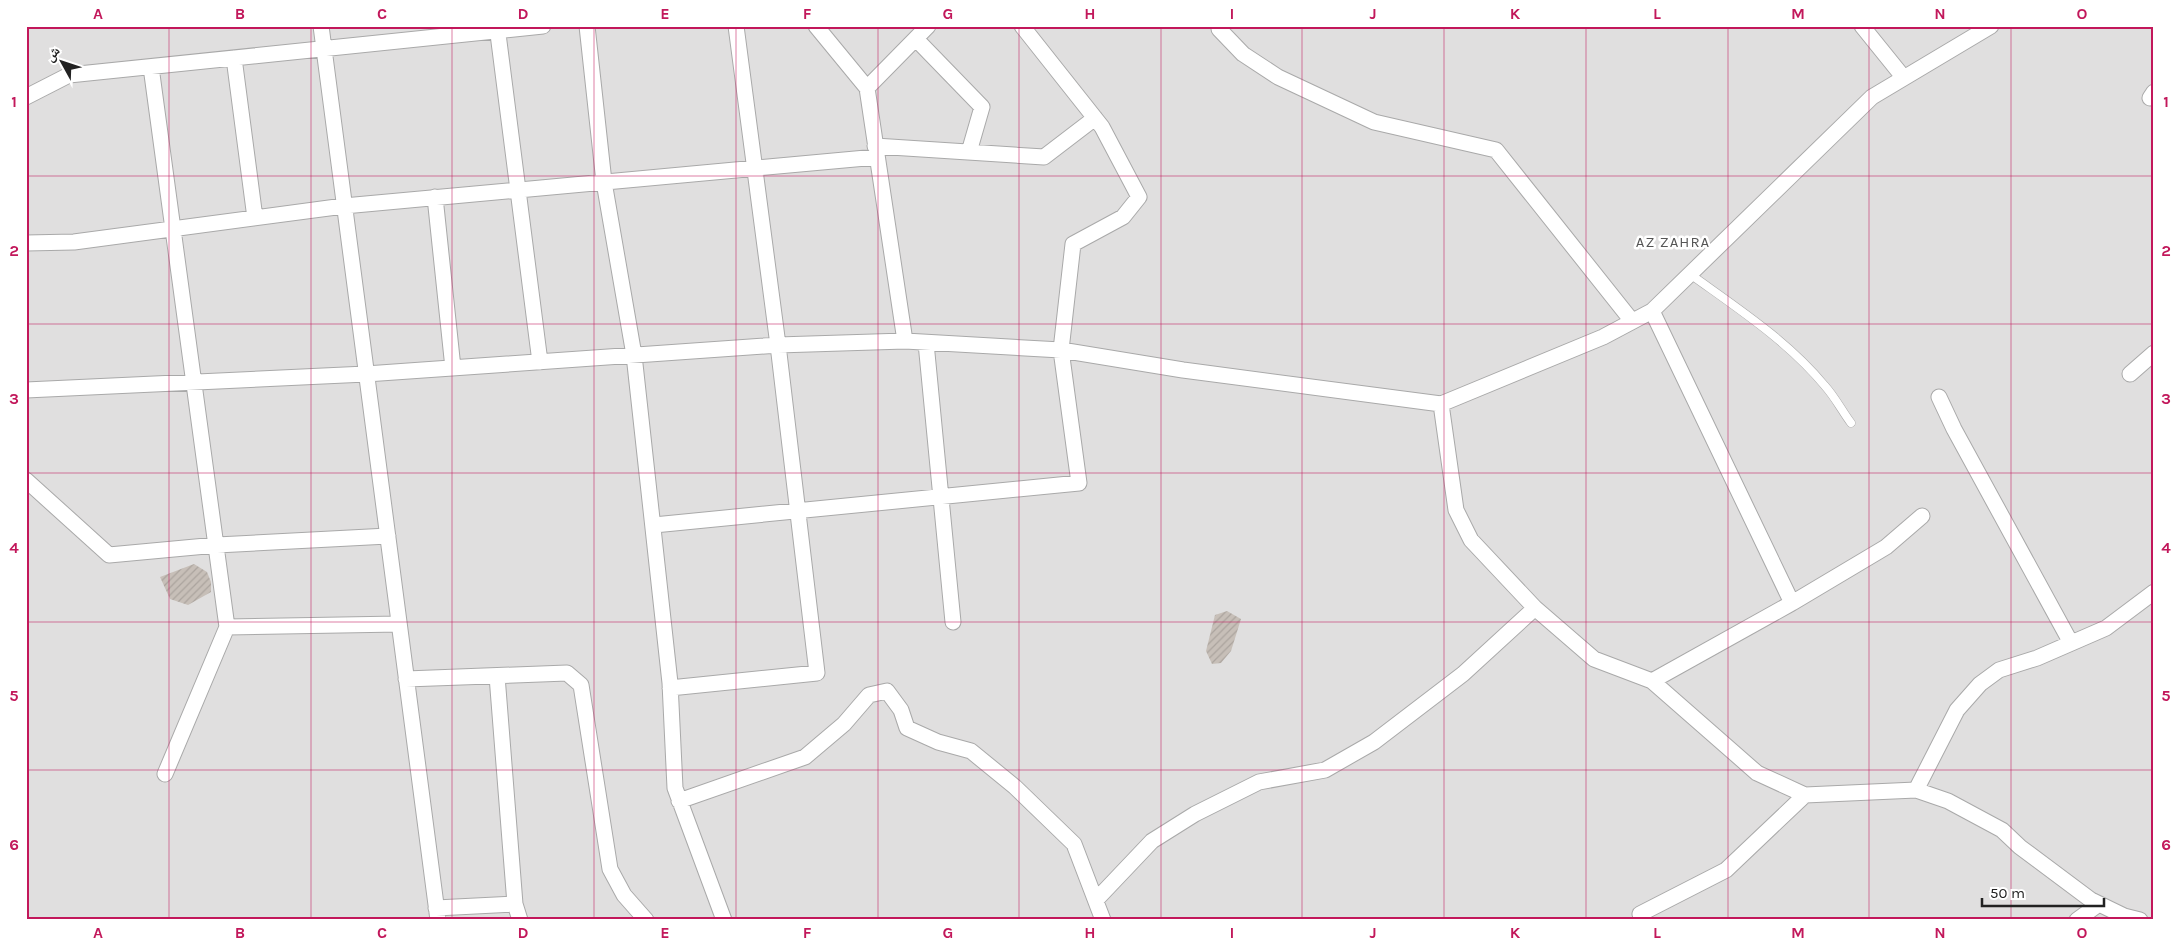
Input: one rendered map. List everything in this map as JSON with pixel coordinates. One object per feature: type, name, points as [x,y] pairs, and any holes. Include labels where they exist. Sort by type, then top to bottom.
[{"type":"street","points":[[321,26],[437,914],[515,904]]},
{"type":"street","points":[[26,97],[70,74],[324,49],[498,29],[543,26]]},
{"type":"street","points":[[587,26],[604,182],[634,355],[654,525],[670,688],[675,788],[724,920]]},
{"type":"street","points":[[670,688],[817,673],[778,345],[736,26]]},
{"type":"street","points":[[816,26],[867,88],[905,341]]},
{"type":"street","points":[[867,88],[928,26]]},
{"type":"street","points":[[654,525],[1078,483],[1061,350],[1072,244],[1123,217],[1139,197],[1102,127],[1022,26]]},
{"type":"street","points":[[1862,26],[1904,78]]},
{"type":"street","points":[[26,390],[366,374],[778,345],[905,341],[1061,350],[1183,370],[1441,404],[1603,338],[1652,311],[1872,97],[1991,26]]},
{"type":"street","points":[[498,29],[540,362]]},
{"type":"street","points":[[1219,29],[1243,54],[1278,77],[1374,122],[1496,150],[1632,321]]},
{"type":"street","points":[[916,39],[982,107],[969,152]]},
{"type":"street","points":[[234,58],[255,218]]},
{"type":"street","points":[[151,67],[227,627],[165,774]]},
{"type":"street","points":[[26,243],[74,242],[344,206],[754,168],[876,151],[969,152],[1044,157],[1095,118]]},
{"type":"street","points":[[435,197],[454,368]]},
{"type":"street","points":[[1652,311],[1792,603]]},
{"type":"street","points":[[926,343],[952,622]]},
{"type":"street","points":[[2130,374],[2154,353]]},
{"type":"street","points":[[1939,397],[1954,429],[2071,643]]},
{"type":"street","points":[[1441,404],[1456,510],[1471,540],[1535,608],[1594,659],[1652,681],[1757,773],[1805,795],[1916,790],[1948,802],[2002,830],[2020,847],[2091,900],[2124,916],[2140,920]]},
{"type":"street","points":[[26,480],[109,555],[217,545],[388,536]]},
{"type":"street","points":[[1652,681],[1792,603],[1886,547],[1922,516]]},
{"type":"street","points":[[1916,790],[1956,710],[1980,684],[1999,670],[2038,658],[2106,628],[2154,592]]},
{"type":"street","points":[[1096,900],[1152,841],[1195,814],[1260,782],[1325,770],[1374,742],[1463,674],[1535,608]]},
{"type":"street","points":[[227,627],[399,624]]},
{"type":"street","points":[[406,678],[568,674],[581,685],[610,870],[624,895],[646,920]]},
{"type":"street","points":[[497,676],[515,904],[520,920]]},
{"type":"street","points":[[679,801],[805,757],[844,724],[869,695],[887,691],[900,710],[907,728],[938,742],[971,751],[1015,787],[1074,844],[1103,920]]},
{"type":"street","points":[[1640,914],[1726,870],[1805,795]]},
{"type":"street","points":[[2077,920],[2099,904]]},
{"type":"lane","points":[[1690,274],[1757,323],[1807,366],[1826,387],[1851,424]]},
{"type":"shaded area","points":[[26,26],[2154,26],[2154,920],[26,920]]},
{"type":"building","points":[[194,564],[207,572],[211,582],[211,592],[188,605],[170,599],[160,577]]},
{"type":"building","points":[[1227,611],[1241,619],[1231,651],[1221,663],[1212,664],[1206,651],[1215,615]]},
{"type":"district","name":"AZ ZAHRA","points":[[1673,242]]}]
